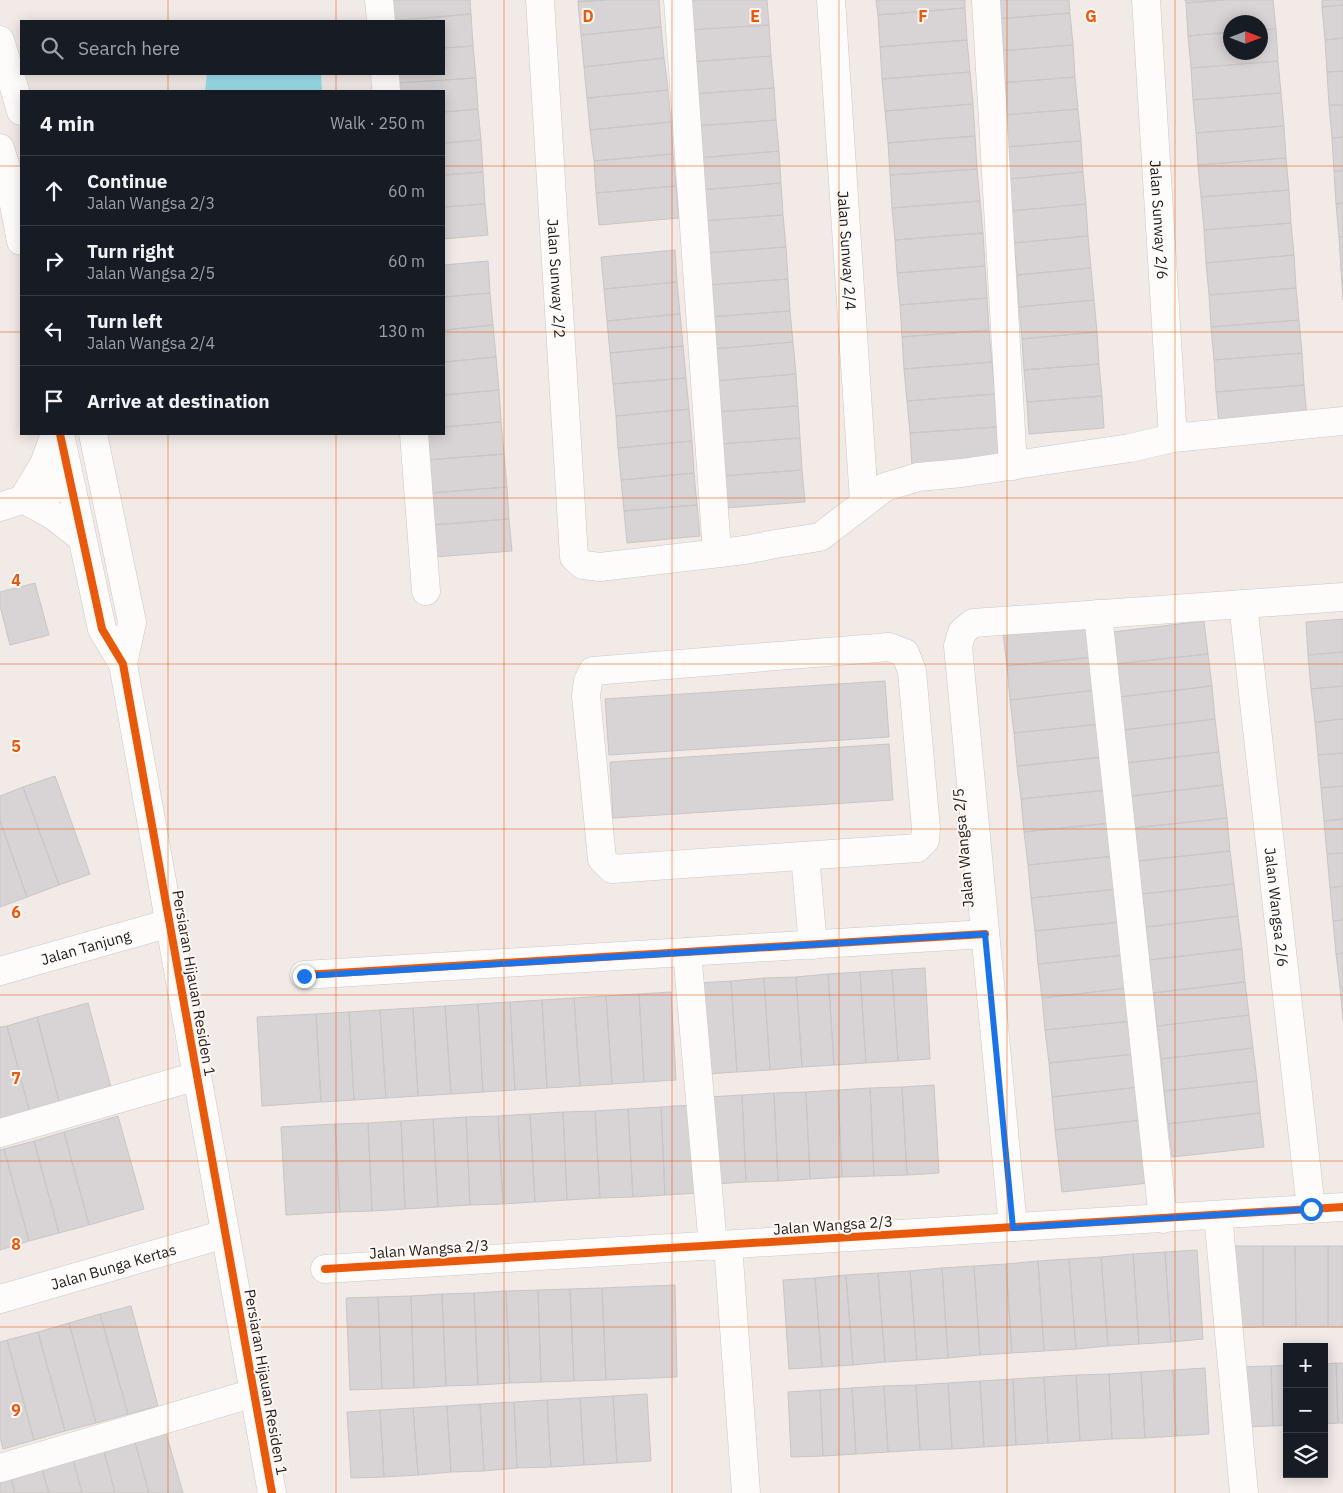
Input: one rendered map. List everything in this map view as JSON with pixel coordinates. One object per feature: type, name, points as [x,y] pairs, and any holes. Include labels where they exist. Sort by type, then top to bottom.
[{"type":"street","points":[[379,0],[380,20]]},
{"type":"street","name":"Jalan Sunway 2/2","points":[[540,0],[574,557],[582,565],[600,567],[717,552]]},
{"type":"street","points":[[678,0],[717,552],[745,550],[820,537],[864,501],[885,487],[918,477],[1013,466],[1130,448],[1173,438],[1343,421]]},
{"type":"street","name":"Jalan Sunway 2/4","points":[[832,0],[864,501]]},
{"type":"street","points":[[986,0],[1013,466]]},
{"type":"street","name":"Jalan Sunway 2/6","points":[[1146,0],[1173,438]]},
{"type":"street","points":[[0,40],[20,108]]},
{"type":"street","points":[[385,75],[386,90]]},
{"type":"street","points":[[4,161],[20,235]]},
{"type":"street","points":[[11,503],[44,464],[55,435]]},
{"type":"street","name":"Persiaran Hijauan Residen 1","points":[[60,435],[102,629],[124,664]]},
{"type":"street","points":[[414,435],[426,591]]},
{"type":"street","points":[[11,503],[70,484],[85,468],[94,440]]},
{"type":"street","name":"Persiaran Hijauan Residen 1","points":[[94,440],[132,622],[124,664],[272,1493]]},
{"type":"street","points":[[70,484],[91,494],[109,510]]},
{"type":"street","points":[[11,503],[54,516],[82,538]]},
{"type":"street","points":[[1163,1219],[1098,614],[1343,597]]},
{"type":"street","name":"Jalan Wangsa 2/6","points":[[1243,604],[1311,1209]]},
{"type":"street","name":"Jalan Wangsa 2/5","points":[[1013,1228],[958,646],[962,632],[973,623],[1098,614]]},
{"type":"street","points":[[889,647],[905,652],[912,670],[926,829],[925,840],[916,848],[805,856],[612,869],[602,858],[586,696],[588,681],[593,671],[889,647]]},
{"type":"street","points":[[805,856],[813,945]]},
{"type":"street","name":"Jalan Tanjung","points":[[0,972],[170,923]]},
{"type":"street","points":[[304,976],[985,934]]},
{"type":"street","points":[[687,952],[721,1245],[746,1493]]},
{"type":"street","points":[[0,1133],[197,1076]]},
{"type":"street","name":"Jalan Wangsa 2/3","points":[[325,1269],[1343,1208]]},
{"type":"street","points":[[1218,1215],[1244,1493]]},
{"type":"street","name":"Jalan Bunga Kertas","points":[[0,1299],[225,1234]]},
{"type":"street","points":[[0,1468],[254,1393]]},
{"type":"water","points":[[207,75],[321,75],[322,90],[205,90]]},
{"type":"building","points":[[390,0],[470,0],[471,14],[391,20]]},
{"type":"building","points":[[578,0],[605,0],[578,2]]},
{"type":"building","points":[[659,0],[661,27],[581,35],[578,2]]},
{"type":"building","points":[[686,0],[767,0],[769,25],[688,30]]},
{"type":"building","points":[[876,0],[965,0],[965,8],[878,15]]},
{"type":"building","points":[[994,0],[1069,0],[1070,13],[996,19]]},
{"type":"building","points":[[1185,0],[1224,0],[1186,3]]},
{"type":"building","points":[[1224,0],[1273,0],[1276,29],[1268,30],[1268,15],[1223,15],[1223,33],[1188,36],[1186,3]]},
{"type":"building","points":[[1322,0],[1343,0],[1343,5],[1322,7]]},
{"type":"building","points":[[1343,5],[1343,38],[1325,40],[1322,7]]},
{"type":"building","points":[[965,8],[967,40],[880,47],[878,15]]},
{"type":"building","points":[[1070,13],[1073,45],[998,51],[996,19]]},
{"type":"building","points":[[471,14],[473,46],[445,48],[445,20],[402,20]]},
{"type":"building","points":[[769,25],[771,56],[691,62],[688,30]]},
{"type":"building","points":[[661,27],[664,58],[584,67],[581,35]]},
{"type":"building","points":[[1276,29],[1278,61],[1191,68],[1188,36],[1223,33],[1223,60],[1268,60],[1268,30]]},
{"type":"building","points":[[1343,38],[1343,71],[1327,72],[1325,40]]},
{"type":"building","points":[[967,40],[970,72],[882,79],[880,47]]},
{"type":"building","points":[[1073,45],[1075,77],[1001,83],[998,51]]},
{"type":"building","points":[[473,46],[476,78],[397,83],[396,75],[445,75],[445,48]]},
{"type":"building","points":[[771,56],[774,88],[694,94],[691,62]]},
{"type":"building","points":[[664,58],[668,90],[587,98],[584,67]]},
{"type":"building","points":[[1278,61],[1281,93],[1193,100],[1191,68]]},
{"type":"building","points":[[1343,71],[1343,105],[1329,105],[1327,72]]},
{"type":"building","points":[[970,72],[973,104],[885,111],[882,79]]},
{"type":"building","points":[[1075,77],[1078,109],[1003,115],[1001,83]]},
{"type":"building","points":[[476,78],[478,109],[445,112],[445,90],[397,90],[397,83]]},
{"type":"building","points":[[774,88],[776,120],[696,126],[694,94]]},
{"type":"building","points":[[668,90],[671,122],[590,130],[587,98]]},
{"type":"building","points":[[1281,93],[1284,126],[1196,133],[1193,100]]},
{"type":"building","points":[[973,104],[975,136],[888,143],[885,111]]},
{"type":"building","points":[[1329,105],[1343,105],[1343,137],[1332,138]]},
{"type":"building","points":[[478,109],[481,140],[445,143],[445,112]]},
{"type":"building","points":[[1078,109],[1081,141],[1006,147],[1003,115]]},
{"type":"building","points":[[776,120],[779,151],[698,158],[696,126]]},
{"type":"building","points":[[671,122],[673,154],[594,161],[590,130]]},
{"type":"building","points":[[1284,126],[1286,158],[1198,165],[1196,133]]},
{"type":"building","points":[[975,136],[977,169],[890,175],[888,143]]},
{"type":"building","points":[[1343,137],[1343,171],[1334,171],[1332,138]]},
{"type":"building","points":[[481,140],[483,172],[445,175],[445,143]]},
{"type":"building","points":[[1081,141],[1083,172],[1009,179],[1006,147]]},
{"type":"building","points":[[779,151],[781,183],[701,190],[698,158]]},
{"type":"building","points":[[673,154],[676,186],[596,193],[594,161]]},
{"type":"building","points":[[1286,158],[1289,190],[1201,197],[1198,165]]},
{"type":"building","points":[[977,169],[980,201],[892,208],[890,175]]},
{"type":"building","points":[[1334,171],[1343,171],[1343,203],[1336,204]]},
{"type":"building","points":[[483,172],[485,204],[445,207],[445,175]]},
{"type":"building","points":[[1083,172],[1086,204],[1011,211],[1009,179]]},
{"type":"building","points":[[781,183],[783,215],[703,221],[701,190]]},
{"type":"building","points":[[676,186],[679,218],[599,225],[596,193]]},
{"type":"building","points":[[1289,190],[1291,223],[1204,230],[1201,197]]},
{"type":"building","points":[[980,201],[983,233],[895,240],[892,208]]},
{"type":"building","points":[[1343,203],[1343,237],[1339,237],[1336,204]]},
{"type":"building","points":[[485,204],[488,235],[445,239],[445,207]]},
{"type":"building","points":[[1086,204],[1088,236],[1014,243],[1011,211]]},
{"type":"building","points":[[783,215],[786,247],[705,253],[703,221]]},
{"type":"building","points":[[1291,223],[1294,255],[1206,263],[1204,230]]},
{"type":"building","points":[[983,233],[985,266],[897,273],[895,240]]},
{"type":"building","points":[[1088,236],[1091,268],[1017,275],[1014,243]]},
{"type":"building","points":[[1339,237],[1343,237],[1343,269],[1341,270]]},
{"type":"building","points":[[786,247],[788,279],[708,285],[705,253]]},
{"type":"building","points":[[675,250],[677,282],[604,289],[601,257]]},
{"type":"building","points":[[1294,255],[1296,288],[1209,295],[1206,263]]},
{"type":"building","points":[[488,261],[490,293],[445,297],[445,265]]},
{"type":"building","points":[[985,266],[987,298],[900,305],[897,273]]},
{"type":"building","points":[[1091,268],[1094,300],[1019,307],[1017,275]]},
{"type":"building","points":[[1343,269],[1343,300],[1341,270]]},
{"type":"building","points":[[788,279],[790,311],[710,317],[708,285]]},
{"type":"building","points":[[677,282],[680,314],[607,321],[604,289]]},
{"type":"building","points":[[1296,288],[1299,320],[1211,327],[1209,295]]},
{"type":"building","points":[[490,293],[493,325],[445,330],[445,297]]},
{"type":"building","points":[[987,298],[989,330],[902,337],[900,305]]},
{"type":"building","points":[[1094,300],[1097,332],[1022,339],[1019,307]]},
{"type":"building","points":[[790,311],[793,342],[713,349],[710,317]]},
{"type":"building","points":[[680,314],[683,346],[610,353],[607,321]]},
{"type":"building","points":[[1299,320],[1302,353],[1214,360],[1211,327]]},
{"type":"building","points":[[493,325],[496,357],[445,362],[445,330]]},
{"type":"building","points":[[989,330],[992,362],[904,369],[902,337]]},
{"type":"building","points":[[1097,332],[1099,364],[1024,370],[1022,339]]},
{"type":"building","points":[[793,342],[796,374],[715,381],[713,349]]},
{"type":"building","points":[[683,346],[686,378],[613,384],[610,353]]},
{"type":"building","points":[[1302,353],[1304,385],[1216,392],[1214,360]]},
{"type":"building","points":[[496,357],[499,390],[445,395],[445,362]]},
{"type":"building","points":[[992,362],[995,394],[907,401],[904,369]]},
{"type":"building","points":[[1099,364],[1102,396],[1027,402],[1024,370]]},
{"type":"building","points":[[796,374],[798,406],[717,412],[715,381]]},
{"type":"building","points":[[686,378],[689,409],[616,416],[613,384]]},
{"type":"building","points":[[1304,385],[1307,417],[1219,424],[1216,392]]},
{"type":"building","points":[[499,390],[501,422],[445,427],[445,395]]},
{"type":"building","points":[[995,394],[997,427],[910,433],[907,401]]},
{"type":"building","points":[[1102,396],[1104,428],[1029,434],[1027,402]]},
{"type":"building","points":[[798,406],[800,438],[720,444],[717,412]]},
{"type":"building","points":[[689,409],[692,441],[618,448],[616,416]]},
{"type":"building","points":[[501,422],[504,454],[427,460],[425,435],[445,435],[445,427]]},
{"type":"building","points":[[997,427],[999,459],[912,466],[910,433]]},
{"type":"building","points":[[800,438],[802,470],[722,476],[720,444]]},
{"type":"building","points":[[692,441],[694,473],[621,480],[618,448]]},
{"type":"building","points":[[504,454],[507,487],[430,493],[427,460]]},
{"type":"building","points":[[802,470],[805,502],[724,508],[722,476]]},
{"type":"building","points":[[694,473],[697,505],[624,511],[621,480]]},
{"type":"building","points":[[507,487],[509,519],[433,525],[430,493]]},
{"type":"building","points":[[697,505],[700,536],[627,543],[624,511]]},
{"type":"building","points":[[509,519],[512,551],[435,557],[433,525]]},
{"type":"building","points":[[35,583],[49,635],[10,645],[0,606],[0,592]]},
{"type":"building","points":[[1343,619],[1343,652],[1308,655],[1306,622]]},
{"type":"building","points":[[1204,621],[1208,654],[1116,664],[1112,632]]},
{"type":"building","points":[[1090,624],[1094,657],[1007,666],[1003,633]]},
{"type":"building","points":[[1343,652],[1343,686],[1311,689],[1308,655]]},
{"type":"building","points":[[1208,654],[1212,686],[1119,697],[1116,664]]},
{"type":"building","points":[[1094,657],[1097,690],[1010,700],[1007,666]]},
{"type":"building","points":[[885,681],[889,737],[609,755],[605,699]]},
{"type":"building","points":[[1212,686],[1215,719],[1123,730],[1119,697]]},
{"type":"building","points":[[1343,686],[1343,719],[1315,722],[1311,689]]},
{"type":"building","points":[[1097,690],[1101,724],[1014,733],[1010,700]]},
{"type":"building","points":[[1215,719],[1219,752],[1127,763],[1123,730]]},
{"type":"building","points":[[1343,719],[1343,753],[1318,755],[1315,722]]},
{"type":"building","points":[[1101,724],[1104,757],[1017,766],[1014,733]]},
{"type":"building","points":[[889,744],[893,800],[613,818],[610,762]]},
{"type":"building","points":[[1219,752],[1223,785],[1131,796],[1127,763]]},
{"type":"building","points":[[1343,753],[1343,786],[1321,788],[1318,755]]},
{"type":"building","points":[[1104,757],[1108,790],[1021,799],[1017,766]]},
{"type":"building","points":[[55,776],[90,874],[59,885],[23,787]]},
{"type":"building","points":[[1223,785],[1227,818],[1134,828],[1131,796]]},
{"type":"building","points":[[1343,786],[1343,819],[1324,821],[1321,788]]},
{"type":"building","points":[[23,787],[59,885],[27,897],[0,821],[0,796]]},
{"type":"building","points":[[1108,790],[1111,823],[1024,832],[1021,799]]},
{"type":"building","points":[[1227,818],[1230,851],[1138,861],[1134,828]]},
{"type":"building","points":[[1343,819],[1343,853],[1327,854],[1324,821]]},
{"type":"building","points":[[0,821],[27,897],[0,907]]},
{"type":"building","points":[[1111,823],[1115,856],[1028,865],[1024,832]]},
{"type":"building","points":[[1230,851],[1234,884],[1142,894],[1138,861]]},
{"type":"building","points":[[1343,853],[1343,886],[1330,888],[1327,854]]},
{"type":"building","points":[[1115,856],[1118,889],[1031,898],[1028,865]]},
{"type":"building","points":[[1234,884],[1238,916],[1146,927],[1142,894]]},
{"type":"building","points":[[1343,886],[1343,920],[1333,921],[1330,888]]},
{"type":"building","points":[[1118,889],[1121,922],[1035,931],[1031,898]]},
{"type":"building","points":[[1238,916],[1242,949],[1149,960],[1146,927]]},
{"type":"building","points":[[1343,920],[1343,953],[1336,954],[1333,921]]},
{"type":"building","points":[[1121,922],[1125,955],[1038,964],[1035,931]]},
{"type":"building","points":[[1242,949],[1245,982],[1153,993],[1149,960]]},
{"type":"building","points":[[1343,953],[1343,987],[1340,987],[1336,954]]},
{"type":"building","points":[[1125,955],[1128,988],[1042,998],[1038,964]]},
{"type":"building","points":[[925,968],[930,1059],[898,1061],[892,970]]},
{"type":"building","points":[[892,970],[898,1061],[866,1063],[860,972]]},
{"type":"building","points":[[860,972],[866,1063],[834,1065],[828,974]]},
{"type":"building","points":[[828,974],[834,1065],[802,1067],[796,977]]},
{"type":"building","points":[[796,977],[802,1067],[770,1070],[764,978]]},
{"type":"building","points":[[764,978],[770,1070],[737,1072],[731,981]]},
{"type":"building","points":[[731,981],[737,1072],[705,1074],[699,983]]},
{"type":"building","points":[[1245,982],[1249,1015],[1157,1026],[1153,993]]},
{"type":"building","points":[[1340,987],[1343,987],[1343,1020]]},
{"type":"building","points":[[1128,988],[1132,1021],[1045,1030],[1042,998]]},
{"type":"building","points":[[671,992],[676,1080],[644,1082],[639,994]]},
{"type":"building","points":[[639,994],[644,1082],[612,1084],[606,996]]},
{"type":"building","points":[[606,996],[612,1084],[580,1086],[574,998]]},
{"type":"building","points":[[574,998],[580,1086],[547,1088],[542,1000]]},
{"type":"building","points":[[542,1000],[547,1088],[515,1090],[510,1002]]},
{"type":"building","points":[[510,1002],[515,1090],[483,1092],[478,1004]]},
{"type":"building","points":[[88,1003],[112,1091],[60,1105],[37,1017]]},
{"type":"building","points":[[478,1004],[483,1092],[451,1094],[445,1006]]},
{"type":"building","points":[[445,1006],[451,1094],[418,1096],[413,1008]]},
{"type":"building","points":[[413,1008],[418,1096],[386,1098],[380,1010]]},
{"type":"building","points":[[380,1010],[386,1098],[354,1100],[349,1012]]},
{"type":"building","points":[[349,1012],[354,1100],[321,1102],[316,1014]]},
{"type":"building","points":[[316,1014],[321,1102],[262,1106],[257,1017]]},
{"type":"building","points":[[1249,1015],[1253,1048],[1161,1059],[1157,1026]]},
{"type":"building","points":[[37,1017],[60,1105],[30,1113],[7,1026]]},
{"type":"building","points":[[1132,1021],[1135,1054],[1049,1063],[1045,1030]]},
{"type":"building","points":[[7,1026],[30,1113],[0,1122],[0,1027]]},
{"type":"building","points":[[1253,1048],[1257,1081],[1164,1091],[1161,1059]]},
{"type":"building","points":[[1135,1054],[1139,1087],[1052,1097],[1049,1063]]},
{"type":"building","points":[[1257,1081],[1260,1113],[1168,1124],[1164,1091]]},
{"type":"building","points":[[934,1085],[939,1173],[907,1175],[902,1087]]},
{"type":"building","points":[[902,1087],[907,1175],[874,1176],[870,1088]]},
{"type":"building","points":[[1139,1087],[1142,1120],[1055,1130],[1052,1097]]},
{"type":"building","points":[[870,1088],[874,1176],[842,1177],[838,1090]]},
{"type":"building","points":[[838,1090],[842,1177],[810,1179],[806,1092]]},
{"type":"building","points":[[806,1092],[810,1179],[778,1181],[774,1093]]},
{"type":"building","points":[[774,1093],[778,1181],[746,1182],[742,1095]]},
{"type":"building","points":[[742,1095],[746,1182],[714,1184],[709,1097]]},
{"type":"building","points":[[693,1105],[698,1193],[665,1195],[661,1107]]},
{"type":"building","points":[[661,1107],[665,1195],[633,1197],[628,1109]]},
{"type":"building","points":[[628,1109],[633,1197],[600,1198],[595,1111]]},
{"type":"building","points":[[595,1111],[600,1198],[567,1200],[563,1112]]},
{"type":"building","points":[[563,1112],[567,1200],[535,1202],[530,1114]]},
{"type":"building","points":[[1260,1113],[1264,1147],[1172,1157],[1168,1124]]},
{"type":"building","points":[[530,1114],[535,1202],[503,1204],[498,1116]]},
{"type":"building","points":[[118,1116],[144,1209],[89,1225],[64,1132]]},
{"type":"building","points":[[498,1116],[503,1204],[470,1205],[466,1117]]},
{"type":"building","points":[[466,1117],[470,1205],[438,1207],[433,1119]]},
{"type":"building","points":[[433,1119],[438,1207],[405,1209],[401,1121]]},
{"type":"building","points":[[1142,1120],[1149,1183],[1062,1192],[1055,1130]]},
{"type":"building","points":[[401,1121],[405,1209],[372,1211],[368,1123]]},
{"type":"building","points":[[368,1123],[372,1211],[340,1212],[335,1124]]},
{"type":"building","points":[[335,1124],[340,1212],[286,1215],[281,1127]]},
{"type":"building","points":[[64,1132],[89,1225],[59,1233],[34,1141]]},
{"type":"building","points":[[34,1141],[59,1233],[29,1241],[4,1149]]},
{"type":"building","points":[[4,1149],[29,1241],[0,1250],[0,1150]]},
{"type":"building","points":[[1230,1246],[1263,1246],[1263,1327],[1231,1328]]},
{"type":"building","points":[[1263,1246],[1295,1246],[1296,1327],[1263,1327]]},
{"type":"building","points":[[1295,1246],[1328,1246],[1328,1327],[1296,1327]]},
{"type":"building","points":[[1328,1246],[1343,1246],[1343,1327],[1328,1327]]},
{"type":"building","points":[[1197,1250],[1203,1339],[1171,1342],[1165,1252]]},
{"type":"building","points":[[1165,1252],[1171,1342],[1139,1344],[1133,1254]]},
{"type":"building","points":[[1133,1254],[1139,1344],[1108,1346],[1101,1257]]},
{"type":"building","points":[[1101,1257],[1108,1346],[1076,1349],[1069,1259]]},
{"type":"building","points":[[1069,1259],[1076,1349],[1044,1351],[1038,1261]]},
{"type":"building","points":[[1038,1261],[1044,1351],[1012,1353],[1006,1264]]},
{"type":"building","points":[[1006,1264],[1012,1353],[980,1355],[974,1266]]},
{"type":"building","points":[[974,1266],[980,1355],[948,1358],[942,1268]]},
{"type":"building","points":[[942,1268],[948,1358],[917,1360],[910,1271]]},
{"type":"building","points":[[910,1271],[917,1360],[885,1362],[878,1273]]},
{"type":"building","points":[[878,1273],[885,1362],[853,1365],[846,1275]]},
{"type":"building","points":[[846,1275],[853,1365],[822,1367],[815,1278]]},
{"type":"building","points":[[815,1278],[822,1367],[789,1369],[783,1280]]},
{"type":"building","points":[[675,1285],[677,1377],[606,1380],[602,1288]]},
{"type":"building","points":[[602,1288],[606,1380],[574,1381],[570,1289]]},
{"type":"building","points":[[570,1289],[574,1381],[541,1382],[538,1290]]},
{"type":"building","points":[[538,1290],[541,1382],[510,1383],[506,1291]]},
{"type":"building","points":[[506,1291],[510,1383],[478,1385],[474,1293]]},
{"type":"building","points":[[474,1293],[478,1385],[446,1386],[442,1294]]},
{"type":"building","points":[[442,1294],[446,1386],[414,1388],[411,1296]]},
{"type":"building","points":[[411,1296],[414,1388],[382,1389],[378,1297]]},
{"type":"building","points":[[378,1297],[382,1389],[350,1390],[346,1298]]},
{"type":"building","points":[[131,1306],[158,1406],[128,1414],[100,1314]]},
{"type":"building","points":[[100,1314],[128,1414],[96,1423],[69,1323]]},
{"type":"building","points":[[69,1323],[96,1423],[65,1431],[38,1332]]},
{"type":"building","points":[[38,1332],[65,1431],[34,1440],[7,1340]]},
{"type":"building","points":[[7,1340],[34,1440],[3,1449],[0,1437],[0,1342]]},
{"type":"building","points":[[1336,1363],[1343,1363],[1343,1423],[1338,1423]]},
{"type":"building","points":[[1336,1363],[1338,1423],[1328,1424],[1328,1364]]},
{"type":"building","points":[[1283,1365],[1283,1425],[1273,1426],[1271,1366]]},
{"type":"building","points":[[1271,1366],[1273,1426],[1241,1427],[1238,1367]]},
{"type":"building","points":[[1205,1368],[1209,1434],[1176,1436],[1173,1370]]},
{"type":"building","points":[[1173,1370],[1176,1436],[1145,1438],[1141,1372]]},
{"type":"building","points":[[1141,1372],[1145,1438],[1112,1439],[1109,1374]]},
{"type":"building","points":[[1109,1374],[1112,1439],[1080,1441],[1076,1375]]},
{"type":"building","points":[[1076,1375],[1080,1441],[1048,1443],[1044,1377]]},
{"type":"building","points":[[1044,1377],[1048,1443],[1016,1445],[1013,1379]]},
{"type":"building","points":[[1013,1379],[1016,1445],[984,1447],[980,1381]]},
{"type":"building","points":[[980,1381],[984,1447],[952,1449],[948,1383]]},
{"type":"building","points":[[948,1383],[952,1449],[920,1450],[916,1385]]},
{"type":"building","points":[[916,1385],[920,1450],[888,1452],[884,1386]]},
{"type":"building","points":[[884,1386],[888,1452],[856,1454],[852,1388]]},
{"type":"building","points":[[852,1388],[856,1454],[823,1456],[820,1390]]},
{"type":"building","points":[[820,1390],[823,1456],[791,1457],[788,1392]]},
{"type":"building","points":[[647,1394],[651,1461],[617,1463],[613,1396]]},
{"type":"building","points":[[613,1396],[617,1463],[584,1465],[580,1398]]},
{"type":"building","points":[[580,1398],[584,1465],[551,1467],[547,1400]]},
{"type":"building","points":[[547,1400],[551,1467],[517,1468],[514,1402]]},
{"type":"building","points":[[514,1402],[517,1468],[484,1471],[480,1404]]},
{"type":"building","points":[[480,1404],[484,1471],[451,1472],[447,1406]]},
{"type":"building","points":[[447,1406],[451,1472],[418,1475],[413,1408]]},
{"type":"building","points":[[413,1408],[418,1475],[384,1477],[380,1410]]},
{"type":"building","points":[[380,1410],[384,1477],[351,1478],[347,1412]]},
{"type":"building","points":[[166,1433],[183,1493],[149,1493],[135,1442]]},
{"type":"building","points":[[135,1442],[149,1493],[115,1493],[104,1451]]},
{"type":"building","points":[[104,1451],[115,1493],[82,1493],[73,1460]]},
{"type":"building","points":[[73,1460],[82,1493],[49,1493],[42,1469]]},
{"type":"building","points":[[42,1469],[49,1493],[15,1493],[11,1478]]},
{"type":"building","points":[[11,1478],[15,1493],[0,1493],[0,1481]]},
{"type":"cycle path","points":[[60,435],[102,629],[123,664],[272,1493]]},
{"type":"cycle path","points":[[304,975],[985,934]]},
{"type":"cycle path","points":[[325,1269],[1343,1207]]},
{"type":"route","points":[[304,976],[985,934],[1013,1228],[1311,1209]]}]
